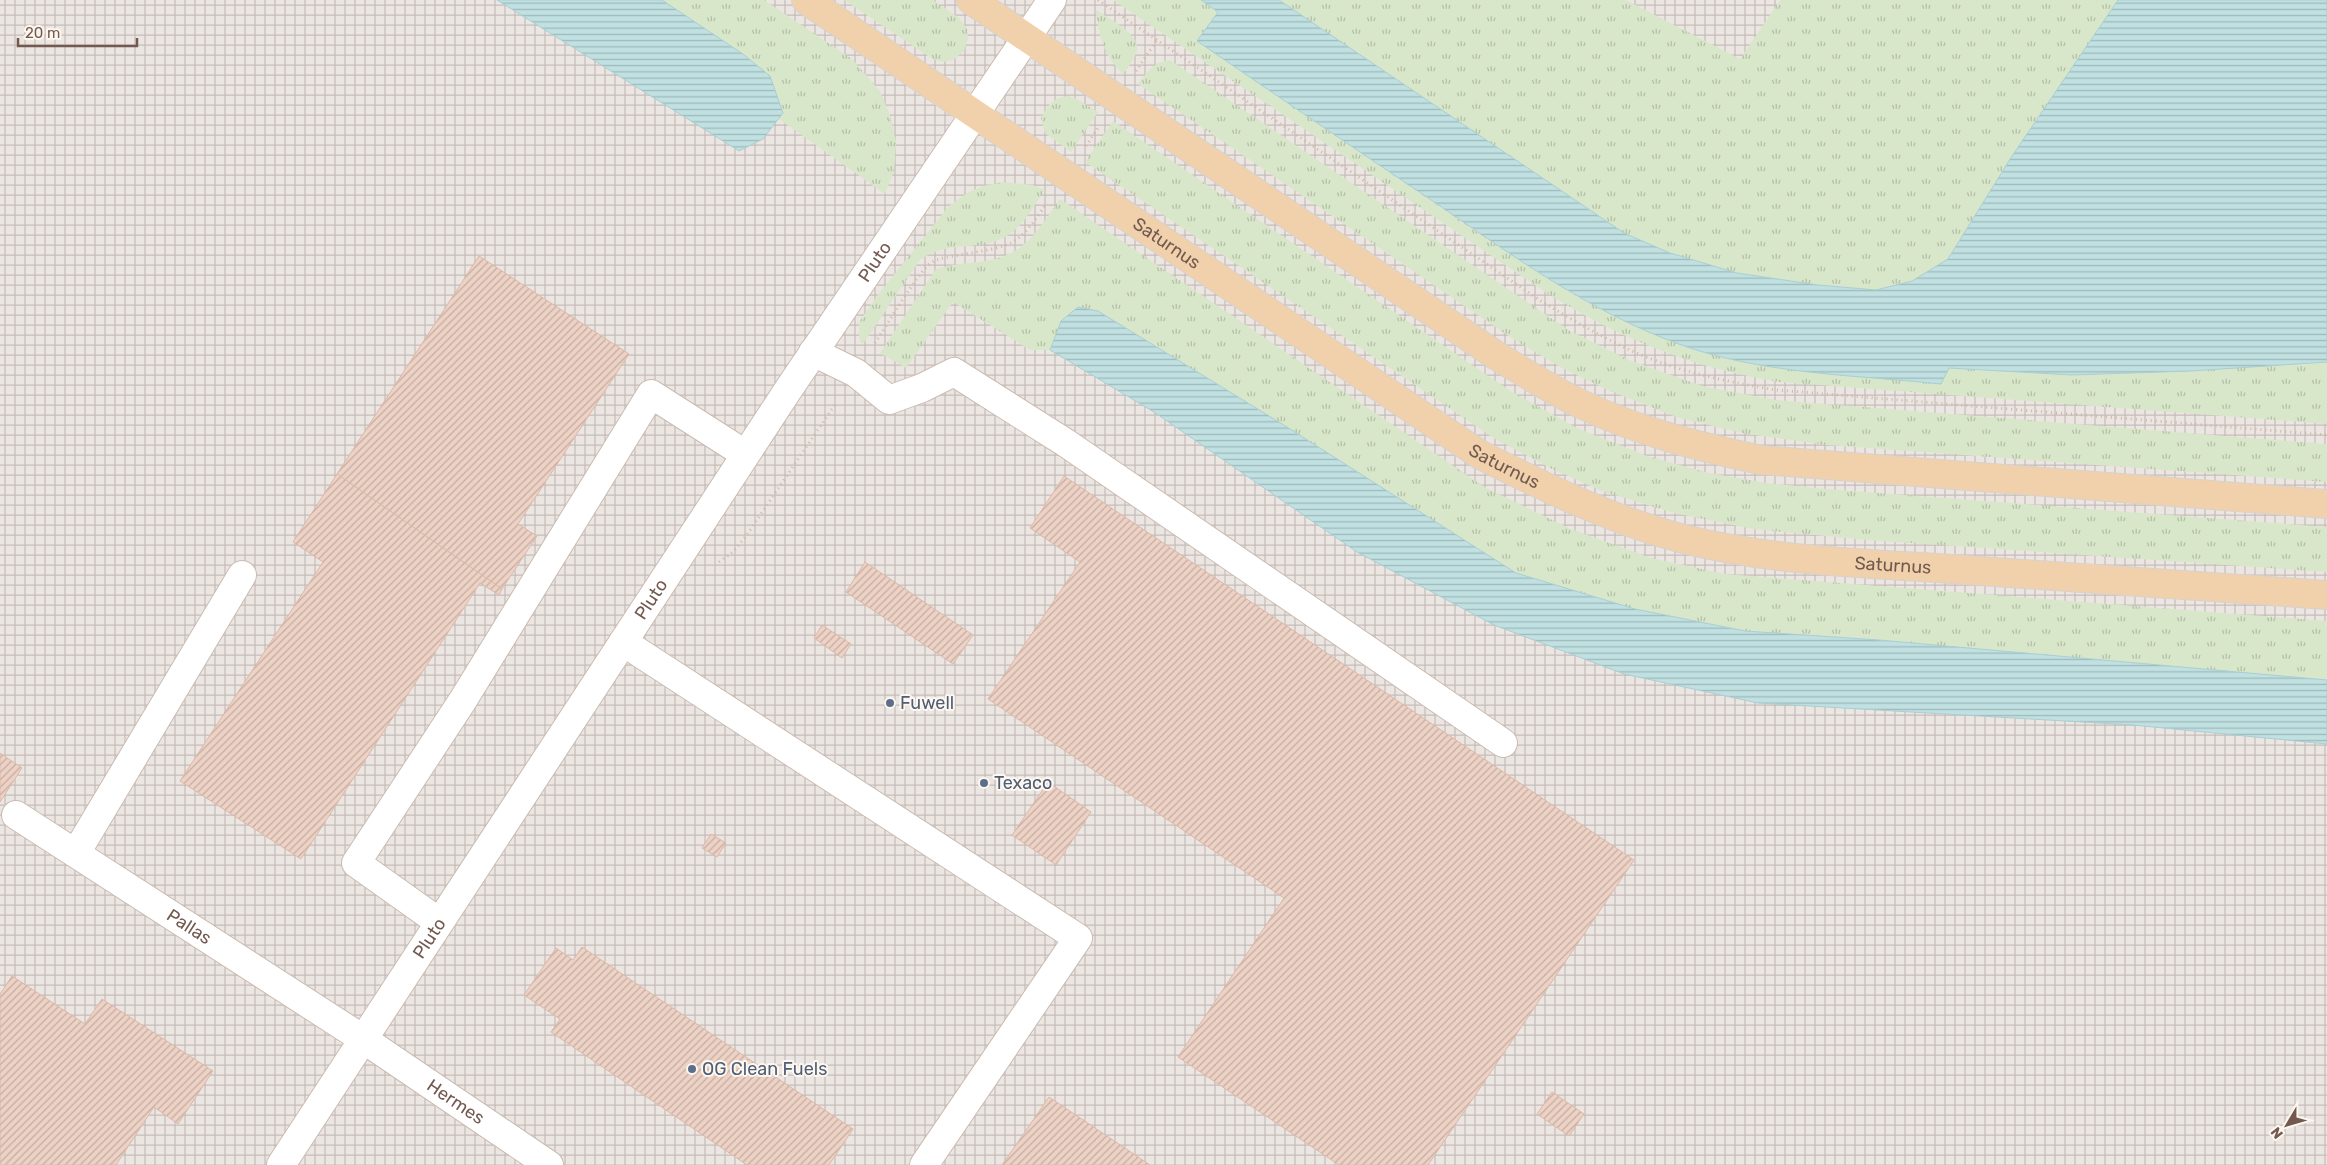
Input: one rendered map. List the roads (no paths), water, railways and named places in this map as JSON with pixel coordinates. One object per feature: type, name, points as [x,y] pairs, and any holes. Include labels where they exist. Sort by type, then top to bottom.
[{"type":"main road","name":"Saturnus","points":[[806,0],[1479,454],[1542,486],[1614,517],[1679,538],[1761,554],[1896,566],[2327,595]]},
{"type":"main road","points":[[971,0],[1497,356],[1558,393],[1627,424],[1701,447],[1761,460],[2327,504]]},
{"type":"street","name":"Pluto","points":[[281,1165],[745,454],[1052,0]]},
{"type":"street","points":[[813,352],[856,373],[889,400],[922,388],[954,372],[1066,443],[1503,743]]},
{"type":"street","points":[[439,922],[356,862],[463,700],[651,394],[745,454]]},
{"type":"street","points":[[76,853],[242,575]]},
{"type":"street","points":[[623,642],[1078,938],[924,1165]]},
{"type":"street","name":"Pallas","points":[[16,815],[363,1039]]},
{"type":"street","name":"Hermes","points":[[363,1039],[549,1165]]},
{"type":"water","points":[[497,0],[662,0],[743,54],[770,76],[783,113],[763,139],[739,151]]},
{"type":"water","points":[[1201,0],[1279,0],[1624,233],[1670,253],[1737,273],[1818,285],[1876,290],[1912,281],[1948,259],[2012,156],[2118,0],[2327,0],[2327,362],[2191,371],[2072,375],[1949,368],[1941,384],[1807,372],[1740,361],[1707,353],[1644,330],[1582,299],[1552,281],[1197,41],[1218,12]]},
{"type":"water","points":[[1078,307],[1098,311],[1287,427],[1516,573],[1635,609],[1745,631],[1879,640],[2327,680],[2327,744],[2133,725],[1758,703],[1624,674],[1494,625],[1357,552],[1154,412],[1050,350],[1061,321]]},
{"type":"place","name":"Fuwell","points":[[890,703]]},
{"type":"place","name":"Texaco","points":[[984,783]]},
{"type":"place","name":"OG Clean Fuels","points":[[692,1069]]}]
